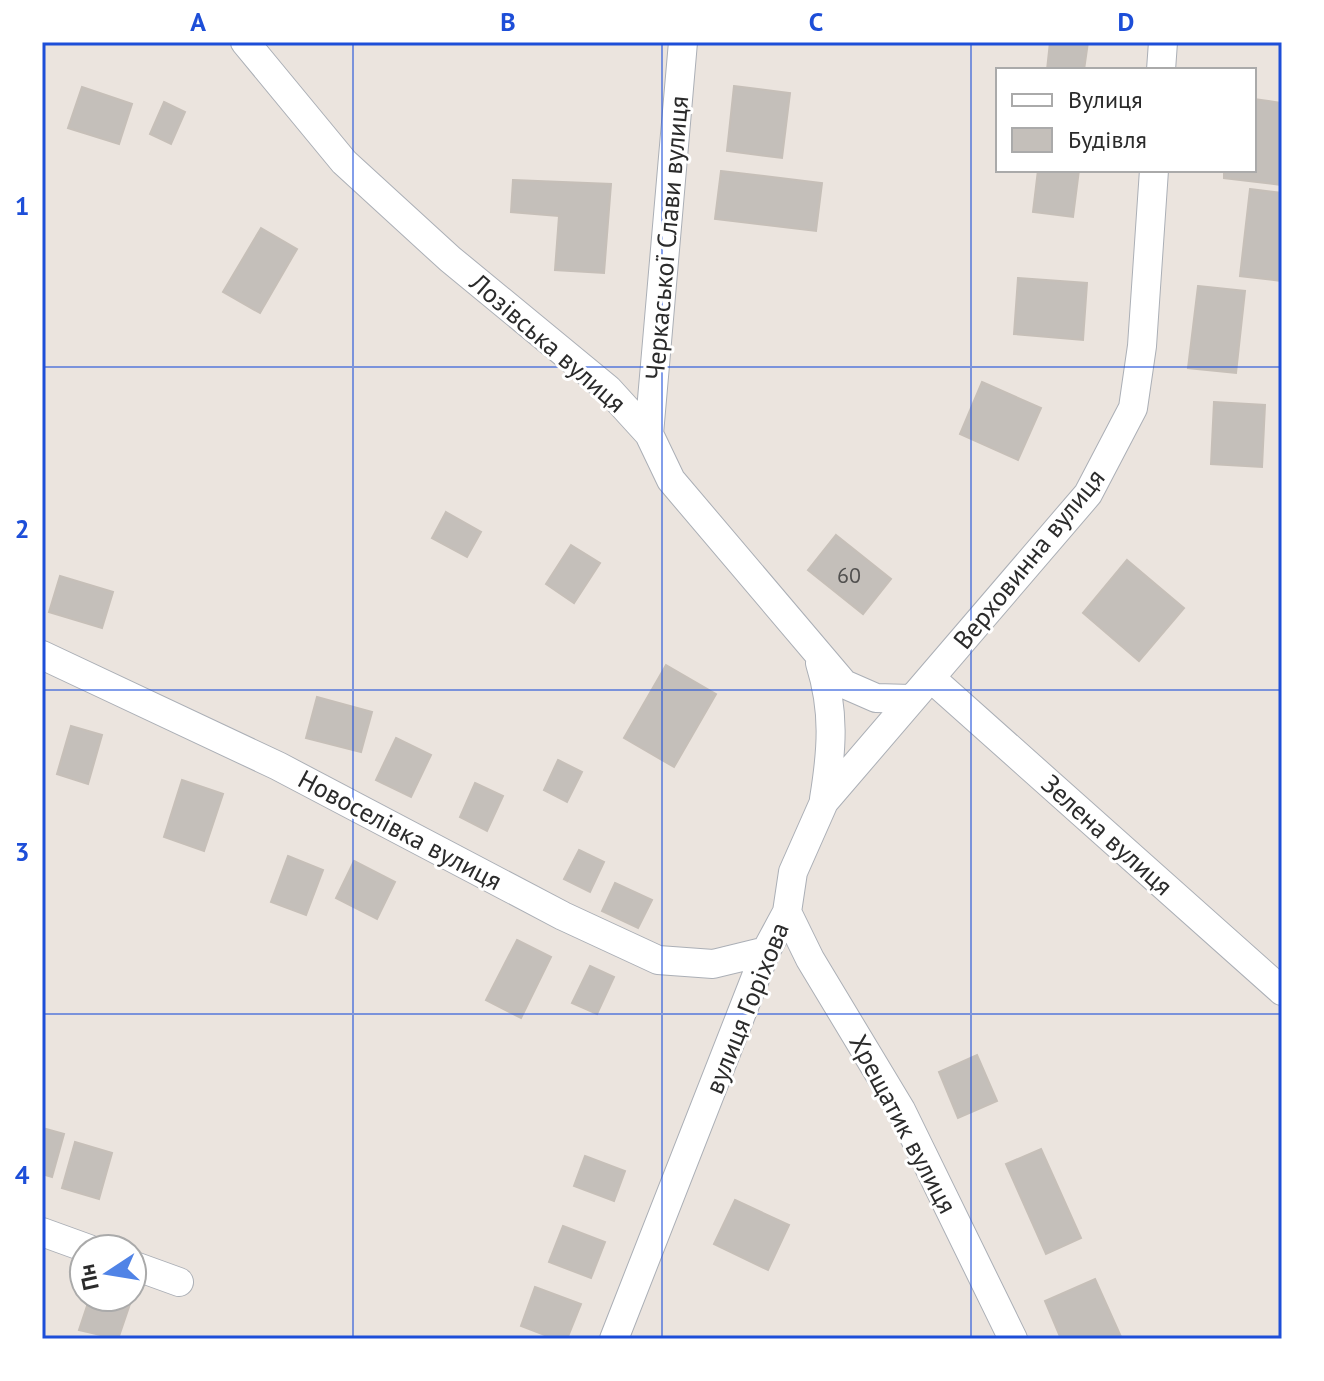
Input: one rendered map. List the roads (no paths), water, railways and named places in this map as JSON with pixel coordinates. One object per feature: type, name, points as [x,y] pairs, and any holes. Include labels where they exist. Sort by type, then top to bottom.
[{"type":"street","name":"Лозівська вулиця","points":[[245,42],[344,162],[450,259],[608,389],[649,434],[671,480],[844,684],[859,693],[894,700],[911,699]]},
{"type":"street","name":"Черкаської Слави вулиця","points":[[649,434],[683,42]]},
{"type":"street","points":[[1161,68],[1163,42]]},
{"type":"street","name":"Верховинна вулиця","points":[[911,699],[932,679],[1088,494],[1133,408],[1142,346],[1154,172]]},
{"type":"street","name":"Новоселівка вулиця","points":[[42,655],[278,766],[563,916],[658,960],[713,964],[766,951]]},
{"type":"street","points":[[818,655],[829,692],[834,727],[824,802]]},
{"type":"street","name":"Зелена вулиця","points":[[932,679],[1282,991]]},
{"type":"street","name":"вулиця Горіхова","points":[[614,1339],[766,951],[787,912],[793,872],[824,802],[911,699]]},
{"type":"street","name":"Хрещатик вулиця","points":[[787,912],[810,959],[901,1110],[1013,1339]]},
{"type":"street","points":[[42,1232],[68,1241]]},
{"type":"street","points":[[148,1271],[179,1282]]}]
